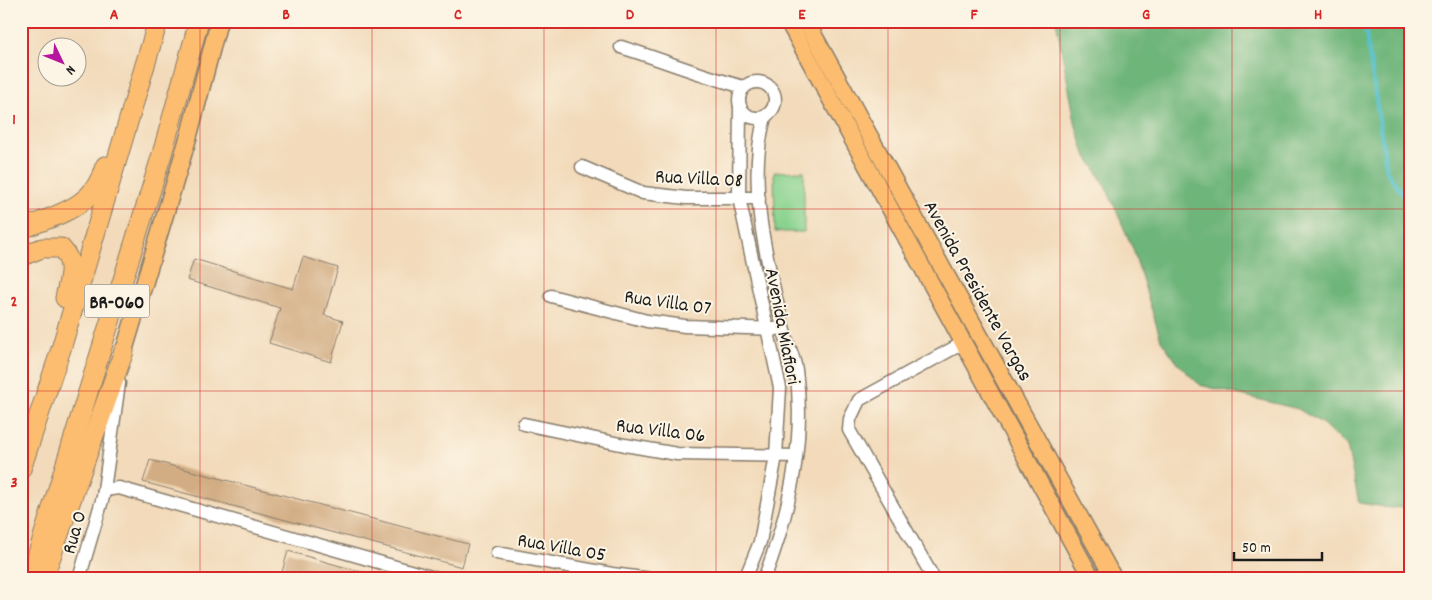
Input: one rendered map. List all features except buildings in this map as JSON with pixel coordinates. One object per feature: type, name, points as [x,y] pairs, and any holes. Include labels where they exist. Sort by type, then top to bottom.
[{"type":"highway","points":[[25,228],[78,207],[94,190],[104,170],[149,21]]},
{"type":"highway","name":"BR-060","points":[[22,468],[63,340],[158,21]]},
{"type":"highway","name":"BR-060","points":[[30,579],[162,154],[199,21]]},
{"type":"highway","points":[[22,256],[42,248],[61,248],[69,257],[70,265],[58,326],[27,425],[22,468]]},
{"type":"highway","points":[[43,579],[124,351]]},
{"type":"main road","points":[[124,351],[189,135],[219,21]]},
{"type":"main road","name":"Avenida Presidente Vargas","points":[[788,21],[1092,579]]},
{"type":"main road","name":"Avenida Presidente Vargas","points":[[806,21],[1114,579]]},
{"type":"main road","points":[[866,165],[881,157]]},
{"type":"street","points":[[621,47],[672,63],[706,77],[744,87],[758,82],[771,87],[776,100],[770,113],[764,117],[750,117],[740,107],[740,93],[744,87]]},
{"type":"street","name":"Avenida Miafiori","points":[[740,107],[739,198],[780,388],[776,456],[760,542],[745,579]]},
{"type":"street","name":"Avenida Miafiori","points":[[764,117],[758,142],[759,198],[763,233],[783,328],[796,370],[796,456],[785,514],[764,579]]},
{"type":"street","name":"Rua Villa 08","points":[[582,167],[643,193],[686,198],[759,198]]},
{"type":"street","name":"Rua Villa 07","points":[[550,296],[647,321],[684,326],[769,330],[783,328]]},
{"type":"street","points":[[934,579],[850,430],[850,419],[859,400],[963,343]]},
{"type":"street","name":"Rua O","points":[[79,579],[103,493],[124,351]]},
{"type":"street","name":"Rua Villa 06","points":[[524,424],[625,446],[677,454],[796,456]]},
{"type":"street","points":[[103,493],[119,488],[438,579]]},
{"type":"street","name":"Rua Villa 05","points":[[497,553],[612,574],[651,579]]},
{"type":"green space","points":[[1056,21],[1411,21],[1411,506],[1391,508],[1359,503],[1347,446],[1323,424],[1298,409],[1200,385],[1178,364],[1161,340],[1133,249],[1109,194],[1085,154],[1076,126]]},
{"type":"green space","points":[[804,171],[804,232],[775,232],[774,172]]},
{"type":"waterway","points":[[1364,21],[1387,172],[1411,206]]}]
